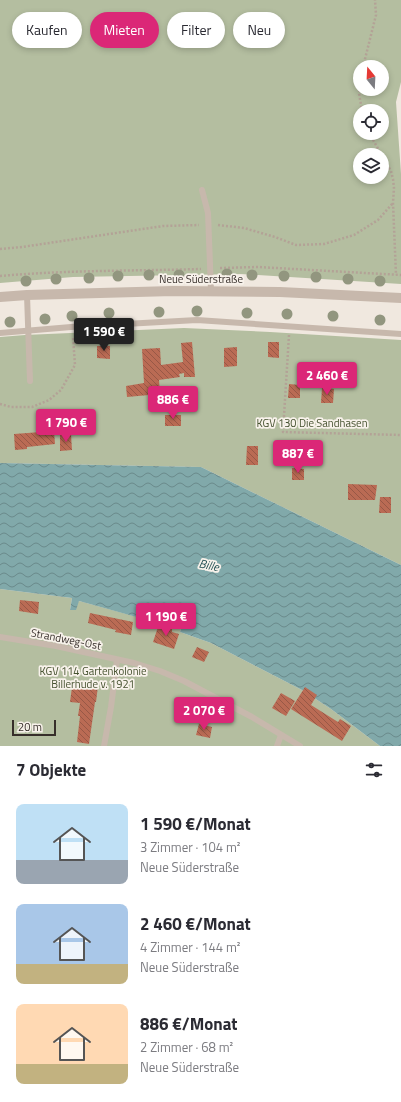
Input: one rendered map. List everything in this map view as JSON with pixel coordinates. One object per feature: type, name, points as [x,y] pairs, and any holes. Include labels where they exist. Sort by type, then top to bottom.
[{"type":"street","name":"Neue Süderstraße","points":[[0,297],[27,295],[211,291],[280,292],[401,298]]},
{"type":"lane","points":[[202,190],[208,213],[211,291]]},
{"type":"lane","points":[[27,295],[30,381]]},
{"type":"lane","points":[[0,333],[71,326],[197,320],[401,334]]},
{"type":"lane","name":"Strandweg-Ost","points":[[0,637],[56,646],[160,671],[184,681],[252,717],[300,746]]},
{"type":"lane","points":[[104,746],[117,660]]},
{"type":"lane","points":[[277,746],[282,735]]},
{"type":"path","points":[[365,60],[376,15],[375,0]]},
{"type":"path","points":[[373,140],[391,171],[393,179],[396,275]]},
{"type":"path","points":[[0,404],[11,407],[32,407],[49,400],[61,390],[76,365],[73,332],[71,326]]},
{"type":"path","points":[[289,326],[283,432],[401,435]]},
{"type":"green space","points":[[0,0],[401,0],[401,82],[396,102],[401,174],[401,284],[241,274],[73,277],[0,283]]},
{"type":"green space","name":"KGV 130 Die Sandhasen","points":[[184,328],[401,340],[401,565],[201,467],[0,463],[0,337]]},
{"type":"green space","name":"KGV 114 Gartenkolonie Billerhude v. 1921","points":[[0,589],[72,598],[70,610],[79,601],[141,618],[140,622],[157,626],[159,622],[181,629],[180,632],[211,643],[302,690],[331,709],[380,746],[0,746]]},
{"type":"water","name":"Bille","points":[[0,463],[201,467],[401,565],[401,746],[380,746],[331,709],[302,690],[211,643],[180,632],[181,629],[159,622],[158,626],[140,622],[140,618],[79,601],[76,610],[70,610],[72,598],[0,589]]},
{"type":"building","points":[[192,342],[195,377],[184,377],[184,373],[179,374],[180,377],[159,380],[160,394],[127,397],[126,386],[144,383],[142,349],[160,348],[161,365],[183,362],[181,343]]},
{"type":"building","points":[[268,342],[279,342],[279,358],[268,357]]},
{"type":"building","points":[[97,346],[110,346],[110,359],[97,358]]},
{"type":"building","points":[[237,347],[237,366],[224,367],[224,348]]},
{"type":"building","points":[[289,384],[300,385],[300,398],[288,398]]},
{"type":"building","points":[[322,388],[334,389],[333,403],[321,403]]},
{"type":"building","points":[[165,415],[181,415],[181,426],[165,426]]},
{"type":"building","points":[[54,431],[55,444],[15,450],[14,434]]},
{"type":"building","points":[[60,435],[71,435],[72,450],[60,451]]},
{"type":"building","points":[[247,446],[258,446],[258,465],[246,465]]},
{"type":"building","points":[[292,468],[304,469],[304,480],[292,480]]},
{"type":"building","points":[[348,484],[377,485],[375,500],[348,500]]},
{"type":"building","points":[[380,497],[391,497],[391,513],[379,513]]},
{"type":"building","points":[[20,600],[39,602],[38,614],[19,611]]},
{"type":"building","points":[[90,613],[133,622],[131,635],[115,632],[116,630],[88,623]]},
{"type":"building","points":[[159,624],[172,629],[172,632],[179,634],[174,649],[153,642]]},
{"type":"building","points":[[197,647],[209,652],[204,662],[192,657]]},
{"type":"building","points":[[77,683],[98,686],[89,744],[77,742],[80,703],[70,702],[72,687],[76,687]]},
{"type":"building","points":[[305,687],[317,695],[311,705],[338,722],[340,719],[351,726],[342,741],[291,709]]},
{"type":"building","points":[[281,693],[295,701],[286,716],[272,708]]},
{"type":"building","points":[[199,724],[212,727],[210,738],[196,735]]}]
